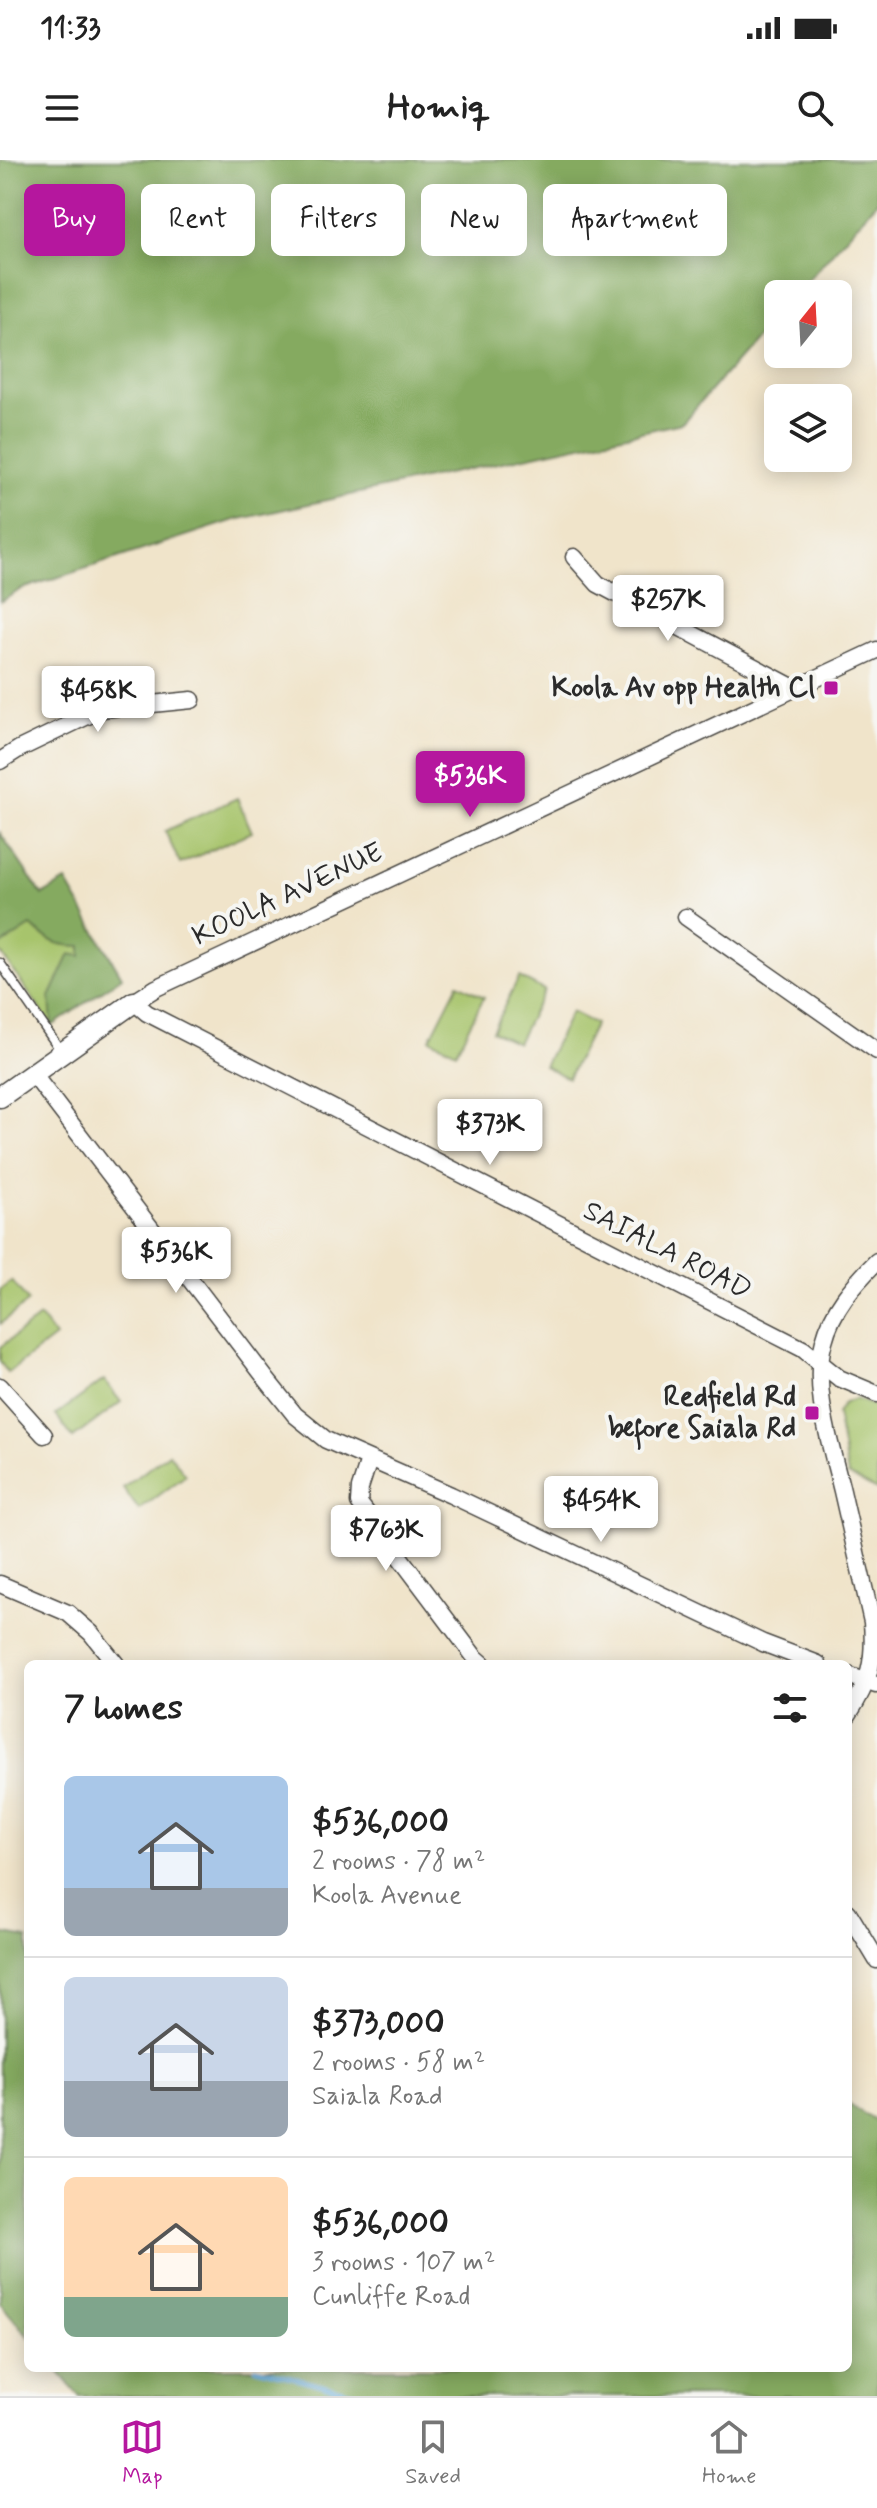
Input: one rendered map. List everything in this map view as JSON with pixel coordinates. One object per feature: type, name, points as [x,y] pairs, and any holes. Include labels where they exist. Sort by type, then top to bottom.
[{"type":"street","points":[[574,557],[598,584],[794,688]]},
{"type":"street","name":"KOOLA AVENUE","points":[[0,1097],[134,1002],[169,982],[877,650]]},
{"type":"street","points":[[0,761],[102,709],[192,700]]},
{"type":"street","points":[[686,917],[877,1051]]},
{"type":"street","name":"SAIALA ROAD","points":[[134,1002],[153,1016],[803,1349],[839,1378],[877,1394]]},
{"type":"street","points":[[33,1074],[295,1415],[326,1440],[451,1495],[763,1643],[808,1660]]},
{"type":"street","points":[[852,1710],[872,1684],[872,1622],[830,1441],[819,1363],[824,1339],[838,1309],[853,1285],[877,1261]]},
{"type":"street","points":[[0,1386],[44,1435]]},
{"type":"street","points":[[369,1460],[360,1488],[359,1503],[478,1660]]},
{"type":"street","points":[[0,1584],[68,1613],[91,1633],[113,1660]]},
{"type":"street","points":[[852,1676],[872,1684]]},
{"type":"street","points":[[852,1919],[877,1960]]},
{"type":"lane","points":[[0,963],[63,1053]]},
{"type":"green space","points":[[0,160],[877,160],[877,202],[808,280],[764,280],[764,330],[682,423],[235,520],[22,589],[0,602]]},
{"type":"green space","points":[[237,798],[252,832],[180,864],[165,831]]},
{"type":"green space","points":[[0,833],[42,895],[66,881],[122,977],[52,1026],[0,952]]},
{"type":"green space","points":[[0,833],[42,895],[66,881],[122,977],[52,1026],[50,997],[70,954],[81,956],[81,946],[54,942],[31,926],[0,946]]},
{"type":"green space","points":[[519,977],[544,990],[517,1043],[492,1031]]},
{"type":"green space","points":[[458,984],[484,997],[456,1052],[430,1039]]},
{"type":"green space","points":[[571,1012],[595,1024],[568,1078],[544,1066]]},
{"type":"green space","points":[[12,1281],[28,1302],[0,1324],[0,1290]]},
{"type":"green space","points":[[40,1317],[55,1337],[8,1373],[0,1362],[0,1347]]},
{"type":"green space","points":[[104,1380],[121,1402],[73,1438],[56,1415]]},
{"type":"green space","points":[[855,1399],[877,1407],[877,1490],[848,1475],[837,1414],[844,1403]]},
{"type":"green space","points":[[169,1453],[186,1475],[139,1510],[123,1488]]},
{"type":"green space","points":[[0,1933],[24,1937],[24,2331],[0,2303]]},
{"type":"green space","points":[[852,2106],[877,2122],[877,2396],[79,2396],[58,2372],[852,2372]]},
{"type":"waterway","points":[[272,2372],[366,2396]]},
{"type":"place","name":"Koola Av opp Health Cl","points":[[831,688]]},
{"type":"place","name":"Redfield Rd before Saiala Rd","points":[[812,1413]]}]
